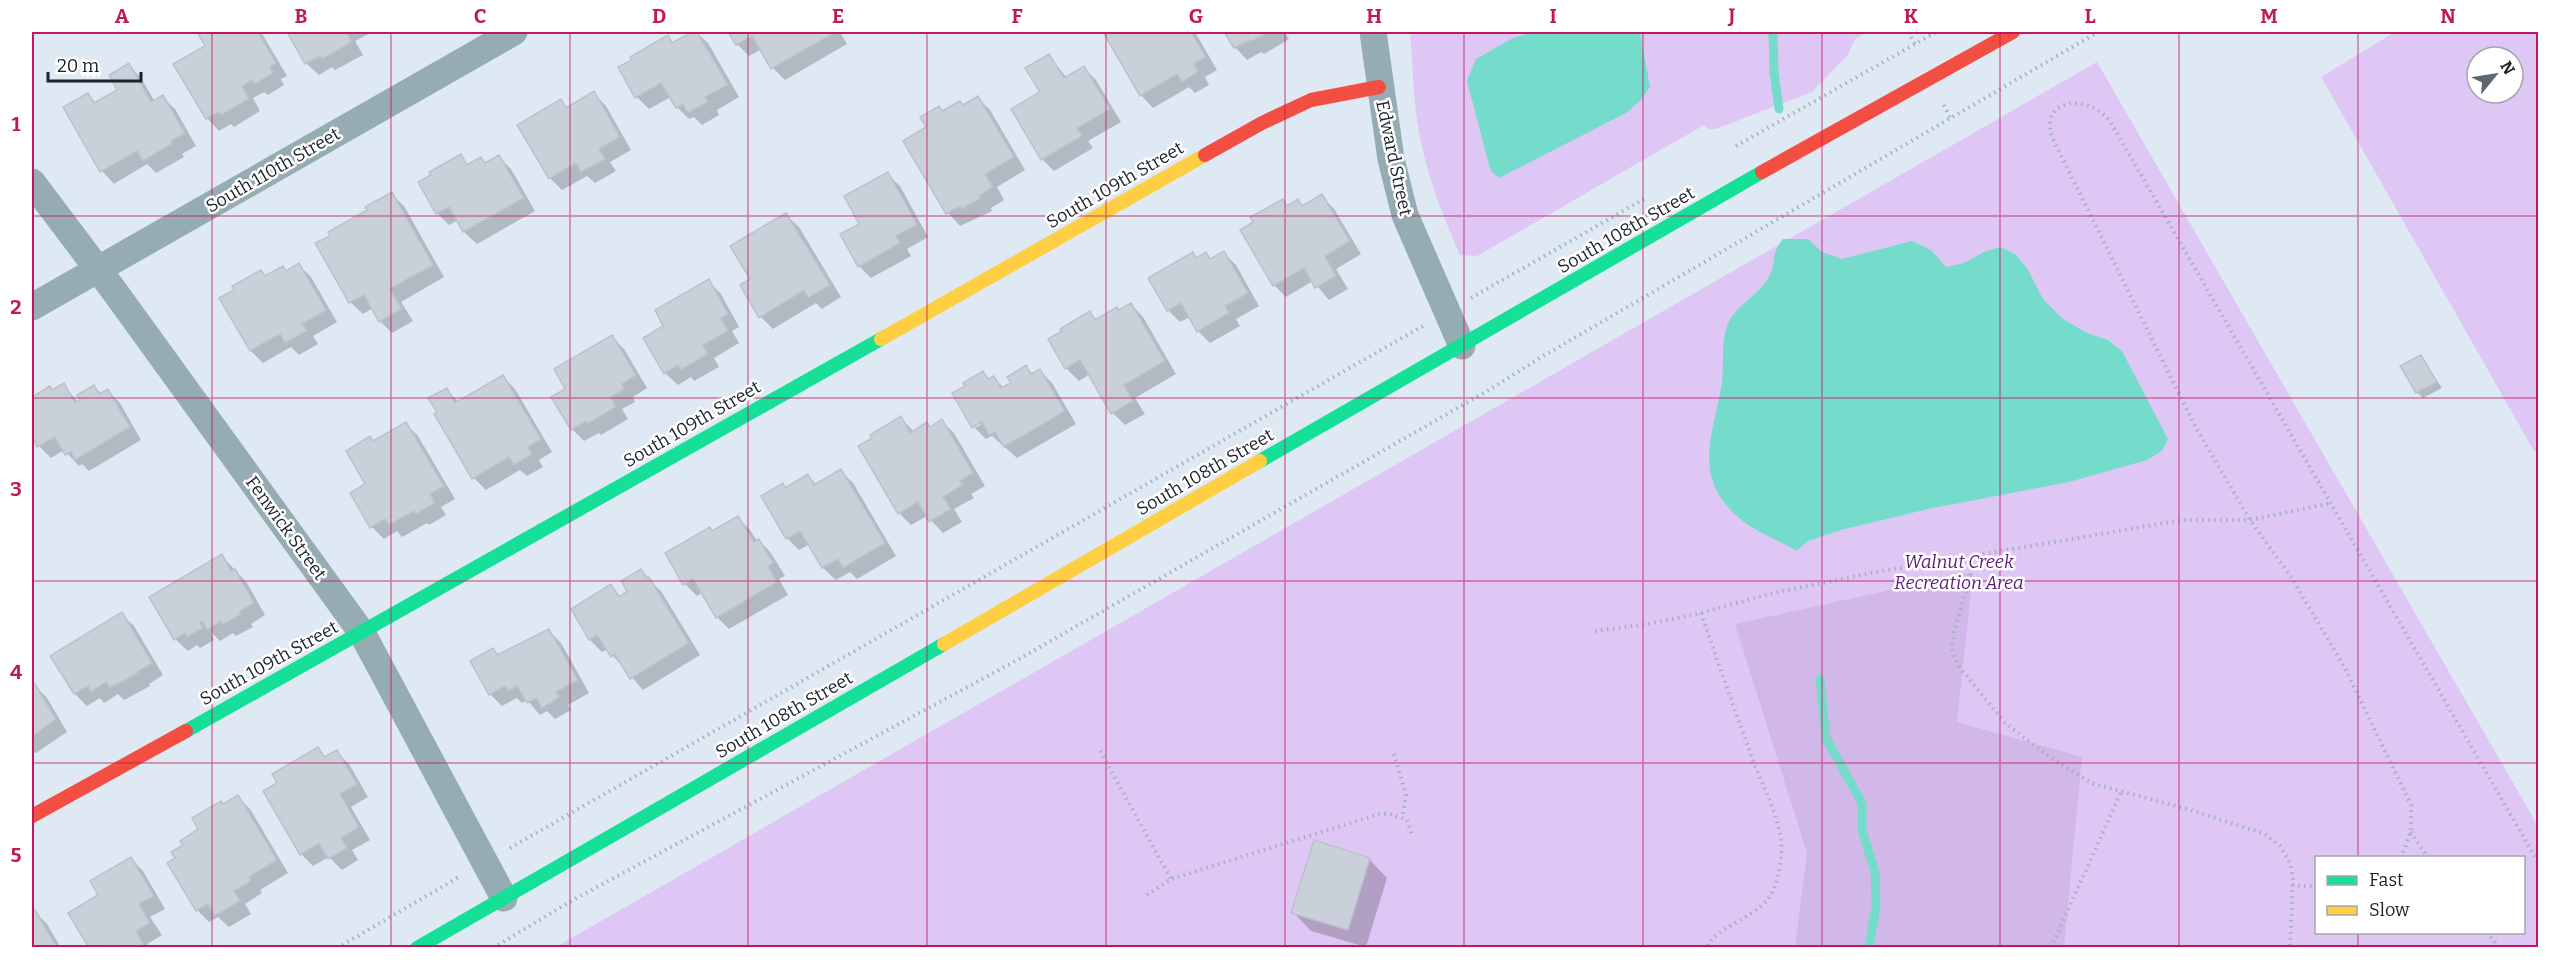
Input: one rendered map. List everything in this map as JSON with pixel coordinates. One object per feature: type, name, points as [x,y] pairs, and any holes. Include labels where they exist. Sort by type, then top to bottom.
[{"type":"street","name":"South 110th Street","points":[[32,307],[514,32]]},
{"type":"street","name":"Edward Street","points":[[1373,32],[1391,159],[1405,216],[1462,346]]},
{"type":"street","name":"South 108th Street","points":[[417,948],[1735,187],[2013,32]]},
{"type":"street","name":"South 109th Street","points":[[32,816],[362,633],[1262,123],[1311,100],[1379,87]]},
{"type":"street","name":"Fenwick Street","points":[[32,182],[99,269],[362,633],[504,898]]},
{"type":"path","points":[[1730,149],[1936,32]]},
{"type":"path","points":[[493,948],[564,905],[1043,646],[1489,390],[2098,32]]},
{"type":"path","points":[[2402,856],[2411,831],[2411,805],[2345,668],[2291,577],[2250,520],[2195,426],[2052,139],[2048,127],[2052,116],[2062,106],[2077,101],[2104,113],[2111,123],[2538,862]]},
{"type":"path","points":[[337,948],[1649,196]]},
{"type":"path","points":[[1595,631],[1648,624],[1701,613],[1769,594],[1973,556],[2183,520],[2250,520],[2332,503]]},
{"type":"path","points":[[1973,556],[1970,578],[1954,632],[1953,649],[1958,664],[2005,723],[2055,761],[2094,784],[2191,810],[2265,834],[2280,846],[2290,862],[2293,877],[2290,948]]},
{"type":"path","points":[[1701,613],[1755,765],[1776,814],[1782,843],[1779,872],[1770,896],[1751,916],[1721,932],[1708,943],[1707,948]]},
{"type":"path","points":[[1100,751],[1171,879]]},
{"type":"path","points":[[1394,754],[1406,795],[1402,818]]},
{"type":"path","points":[[2051,948],[2121,792]]},
{"type":"path","points":[[1147,895],[1171,879],[1379,814],[1389,813],[1407,820],[1412,835]]},
{"type":"path","points":[[2411,831],[2427,856]]},
{"type":"path","points":[[2292,885],[2315,887]]},
{"type":"path","points":[[2488,934],[2500,948]]},
{"type":"green space","points":[[1410,32],[1868,32],[1855,39],[1847,56],[1812,92],[1716,129],[1709,129],[1704,125],[1477,256],[1460,255],[1427,168],[1416,111]]},
{"type":"green space","points":[[2395,32],[2538,32],[2538,452],[2534,451],[2321,77]]},
{"type":"green space","name":"Walnut Creek Recreation Area","points":[[2097,62],[2538,826],[2538,947],[554,948]]},
{"type":"shaded area","points":[[1532,32],[1640,32],[1650,87],[1640,101],[1626,113],[1499,178],[1491,171],[1467,81],[1476,59],[1513,38]]},
{"type":"shaded area","points":[[1783,239],[1808,239],[1822,252],[1842,259],[1912,241],[1931,250],[1946,267],[1964,263],[1984,252],[2000,247],[2015,254],[2027,268],[2043,299],[2063,319],[2087,333],[2108,340],[2122,351],[2168,439],[2162,451],[2147,460],[2069,482],[1928,509],[1841,530],[1808,541],[1797,551],[1748,525],[1731,511],[1715,487],[1709,458],[1710,443],[1722,382],[1724,344],[1728,324],[1737,310],[1767,280],[1773,267],[1776,249]]},
{"type":"shaded area","points":[[1973,572],[1957,722],[2082,757],[2064,947],[1795,947],[1807,853],[1735,624]]},
{"type":"building","points":[[197,32],[258,32],[276,63],[270,67],[273,73],[255,84],[252,80],[242,86],[249,99],[221,115],[219,112],[206,119],[173,64],[205,46]]},
{"type":"building","points":[[287,32],[346,32],[352,42],[322,59],[320,56],[305,64]]},
{"type":"building","points":[[692,32],[697,32],[728,85],[705,97],[708,102],[688,113],[683,104],[676,108],[661,83],[635,98],[618,67],[632,60],[630,57],[668,35],[672,43]]},
{"type":"building","points":[[728,32],[836,32],[771,69],[752,36],[736,45]]},
{"type":"building","points":[[1103,32],[1191,32],[1206,57],[1194,64],[1198,72],[1182,82],[1177,74],[1140,96]]},
{"type":"building","points":[[1224,32],[1269,32],[1234,48]]},
{"type":"building","points":[[1049,54],[1064,78],[1084,66],[1110,109],[1077,128],[1082,136],[1041,160],[1011,109],[1040,92],[1025,68]]},
{"type":"building","points":[[129,63],[151,102],[163,95],[185,133],[171,141],[172,144],[143,161],[137,151],[100,172],[63,107],[88,93],[94,103],[117,90],[109,75]]},
{"type":"building","points":[[594,91],[620,137],[599,149],[605,159],[581,172],[576,163],[549,179],[517,125],[561,99],[566,108]]},
{"type":"building","points":[[978,96],[1014,157],[985,174],[993,187],[979,196],[981,198],[946,214],[903,141],[926,127],[920,117],[939,106],[942,111],[960,101],[963,105]]},
{"type":"building","points":[[461,154],[467,165],[481,157],[485,163],[499,155],[524,198],[463,232],[449,207],[436,214],[418,182],[431,175],[429,172]]},
{"type":"building","points":[[888,172],[917,225],[896,236],[900,243],[858,267],[840,234],[859,224],[844,196]]},
{"type":"building","points":[[392,192],[433,265],[390,289],[402,309],[379,322],[364,295],[349,303],[315,243],[330,236],[328,232],[367,210],[365,207]]},
{"type":"building","points":[[1322,194],[1350,241],[1325,256],[1336,276],[1315,288],[1304,268],[1273,286],[1240,230],[1253,222],[1250,217],[1283,199],[1287,206],[1298,199],[1302,206]]},
{"type":"building","points":[[786,213],[830,285],[808,298],[804,290],[759,318],[740,285],[750,279],[730,246]]},
{"type":"building","points":[[1224,251],[1248,293],[1225,306],[1229,313],[1197,332],[1181,303],[1167,311],[1148,278],[1193,252],[1196,258],[1206,252],[1210,259]]},
{"type":"building","points":[[299,263],[326,310],[302,324],[307,331],[285,343],[280,334],[250,351],[219,298],[234,290],[232,286],[261,270],[265,276],[283,266],[286,271]]},
{"type":"building","points":[[709,279],[728,314],[721,318],[728,331],[703,345],[708,354],[681,370],[678,365],[664,374],[643,338],[663,326],[655,310]]},
{"type":"building","points":[[1131,303],[1165,361],[1124,385],[1133,401],[1111,414],[1080,360],[1065,369],[1048,339],[1090,311],[1095,320],[1117,307],[1119,310]]},
{"type":"building","points":[[612,335],[636,375],[622,384],[624,389],[611,397],[616,407],[587,424],[586,421],[571,430],[551,397],[565,389],[554,369]]},
{"type":"building","points":[[2421,355],[2437,382],[2416,393],[2400,366]]},
{"type":"building","points":[[1026,365],[1031,374],[1040,369],[1065,411],[1004,447],[995,432],[989,435],[982,422],[972,428],[952,393],[965,386],[963,383],[983,371],[988,379],[994,376],[1001,388],[1011,383],[1007,377]]},
{"type":"building","points":[[503,375],[541,439],[528,447],[532,454],[514,465],[509,457],[472,479],[434,414],[437,412],[428,398],[447,388],[455,403]]},
{"type":"building","points":[[64,383],[75,403],[80,400],[77,395],[94,385],[99,394],[108,389],[130,427],[75,460],[71,452],[65,455],[55,437],[37,447],[32,436],[32,397],[50,386],[52,390]]},
{"type":"building","points":[[901,416],[910,433],[927,422],[930,427],[942,419],[973,473],[960,481],[963,485],[943,497],[951,509],[929,522],[918,502],[898,514],[858,446],[872,438],[870,435]]},
{"type":"building","points":[[406,422],[444,486],[430,494],[435,503],[416,514],[414,511],[389,525],[385,519],[370,528],[350,493],[365,484],[346,451],[370,436],[373,441]]},
{"type":"building","points":[[841,469],[885,543],[843,568],[838,559],[822,568],[800,531],[786,539],[761,496],[783,483],[785,488],[808,474],[814,485]]},
{"type":"building","points":[[738,516],[754,542],[759,539],[773,563],[768,566],[777,582],[716,618],[693,579],[683,585],[665,553],[710,527],[712,531]]},
{"type":"building","points":[[222,554],[231,571],[235,569],[254,603],[223,625],[221,621],[207,630],[202,621],[200,622],[203,628],[187,637],[185,633],[174,640],[149,597]]},
{"type":"building","points":[[641,569],[647,578],[649,577],[689,643],[630,679],[615,654],[611,657],[597,635],[589,640],[571,609],[611,584],[619,597],[627,591],[621,581]]},
{"type":"building","points":[[122,612],[152,663],[110,688],[106,682],[91,692],[88,686],[74,694],[50,656]]},
{"type":"building","points":[[549,629],[578,680],[556,692],[560,697],[542,708],[536,698],[527,703],[517,686],[509,691],[505,686],[489,695],[470,661],[493,648],[497,655]]},
{"type":"building","points":[[35,684],[56,719],[32,737],[32,686]]},
{"type":"building","points":[[318,747],[324,757],[337,750],[357,784],[340,794],[359,827],[341,838],[347,848],[328,859],[319,843],[300,855],[263,791],[277,783],[272,774]]},
{"type":"building","points":[[238,795],[277,860],[249,877],[251,881],[234,891],[240,901],[215,916],[208,904],[196,911],[167,863],[175,858],[171,852],[183,845],[180,841],[198,829],[192,818],[221,801],[223,804]]},
{"type":"building","points":[[1314,840],[1370,858],[1348,930],[1291,913]]},
{"type":"building","points":[[131,857],[154,896],[139,904],[150,923],[136,931],[143,944],[138,948],[114,948],[112,945],[108,948],[89,948],[68,913],[98,895],[90,881]]},
{"type":"building","points":[[35,910],[57,948],[32,948],[32,912]]},
{"type":"waterway","points":[[1773,32],[1774,72],[1779,109]]},
{"type":"waterway","points":[[1820,679],[1826,738],[1862,803],[1862,830],[1875,872],[1876,906],[1869,948]]},
{"type":"traffic: fast","points":[[1260,461],[1762,172]]},
{"type":"traffic: fast","points":[[186,731],[881,339]]},
{"type":"traffic: fast","points":[[417,948],[944,644]]},
{"type":"traffic: slow","points":[[881,339],[1205,155]]},
{"type":"traffic: slow","points":[[944,644],[1260,461]]},
{"type":"traffic: jam","points":[[1762,172],[2013,32]]},
{"type":"traffic: jam","points":[[1205,155],[1262,123],[1311,100],[1379,87]]},
{"type":"traffic: jam","points":[[32,816],[186,731]]}]
